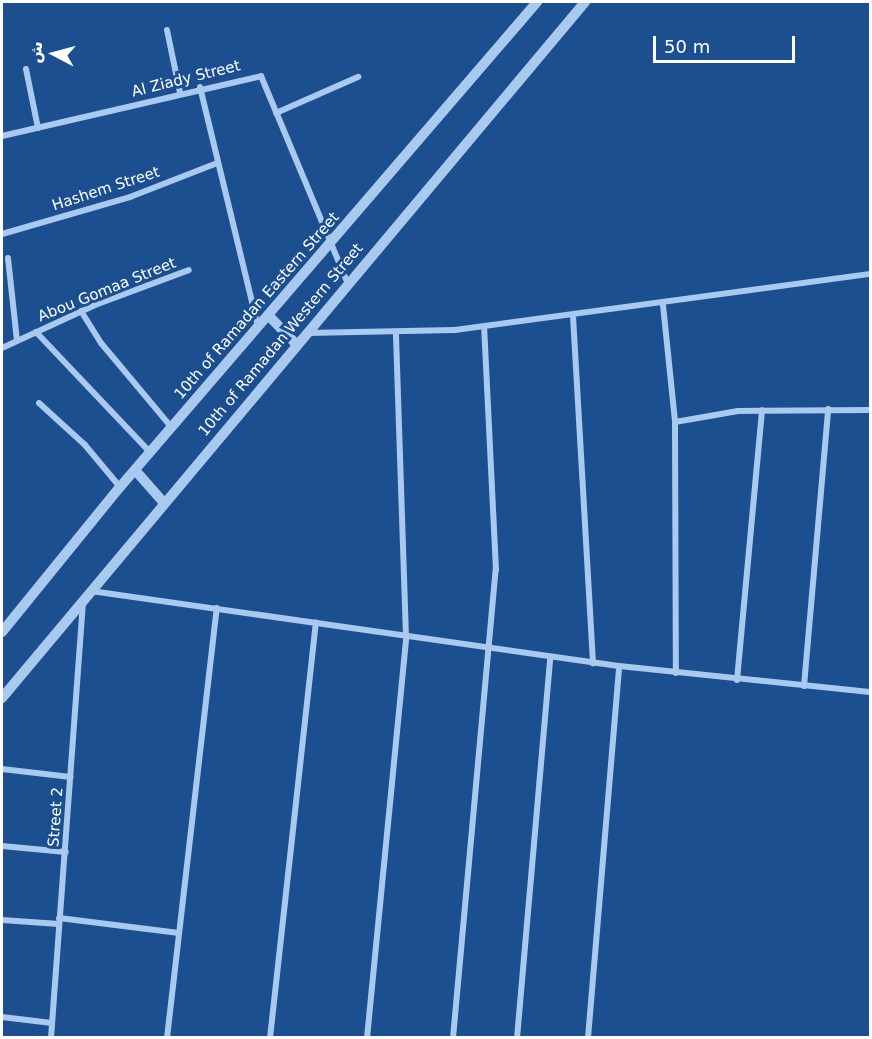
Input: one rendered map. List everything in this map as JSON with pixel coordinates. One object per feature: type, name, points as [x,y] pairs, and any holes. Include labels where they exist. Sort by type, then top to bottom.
[{"type":"street","name":"10th of Ramadan Eastern Street","points":[[2,632],[120,487],[537,2]]},
{"type":"street","name":"10th of Ramadan Western Street","points":[[2,698],[296,344],[585,2]]},
{"type":"street","points":[[167,30],[180,93]]},
{"type":"street","points":[[26,69],[38,128]]},
{"type":"street","name":"Al Ziady Street","points":[[2,136],[257,75],[264,79],[348,284]]},
{"type":"street","points":[[276,112],[358,77]]},
{"type":"street","points":[[200,87],[258,328]]},
{"type":"street","name":"Hashem Street","points":[[2,234],[130,197],[217,163]]},
{"type":"street","points":[[8,258],[17,341]]},
{"type":"street","name":"Abou Gomaa Street","points":[[2,348],[81,311],[189,270]]},
{"type":"street","points":[[306,333],[396,332],[484,327],[663,305],[870,274]]},
{"type":"street","points":[[663,305],[675,422],[676,673]]},
{"type":"street","points":[[81,311],[101,343],[172,428]]},
{"type":"street","points":[[269,316],[296,344]]},
{"type":"street","points":[[573,316],[593,663]]},
{"type":"street","points":[[453,1038],[491,648],[496,570],[484,327]]},
{"type":"street","points":[[36,332],[151,453]]},
{"type":"street","points":[[367,1038],[406,637],[396,332]]},
{"type":"street","points":[[39,403],[85,445],[120,487]]},
{"type":"street","points":[[804,686],[828,409]]},
{"type":"street","points":[[675,422],[762,410],[870,410]]},
{"type":"street","points":[[737,680],[762,410]]},
{"type":"street","points":[[135,470],[164,503]]},
{"type":"street","points":[[87,595],[217,608],[593,663],[737,680],[870,692]]},
{"type":"street","name":"Street 2","points":[[51,1038],[87,595]]},
{"type":"street","points":[[167,1038],[217,608]]},
{"type":"street","points":[[270,1038],[316,623]]},
{"type":"street","points":[[517,1038],[550,657]]},
{"type":"street","points":[[588,1038],[619,666]]},
{"type":"street","points":[[2,769],[71,777]]},
{"type":"street","points":[[2,846],[66,852]]},
{"type":"street","points":[[2,920],[59,921],[179,933]]},
{"type":"street","points":[[2,1017],[52,1023]]}]
